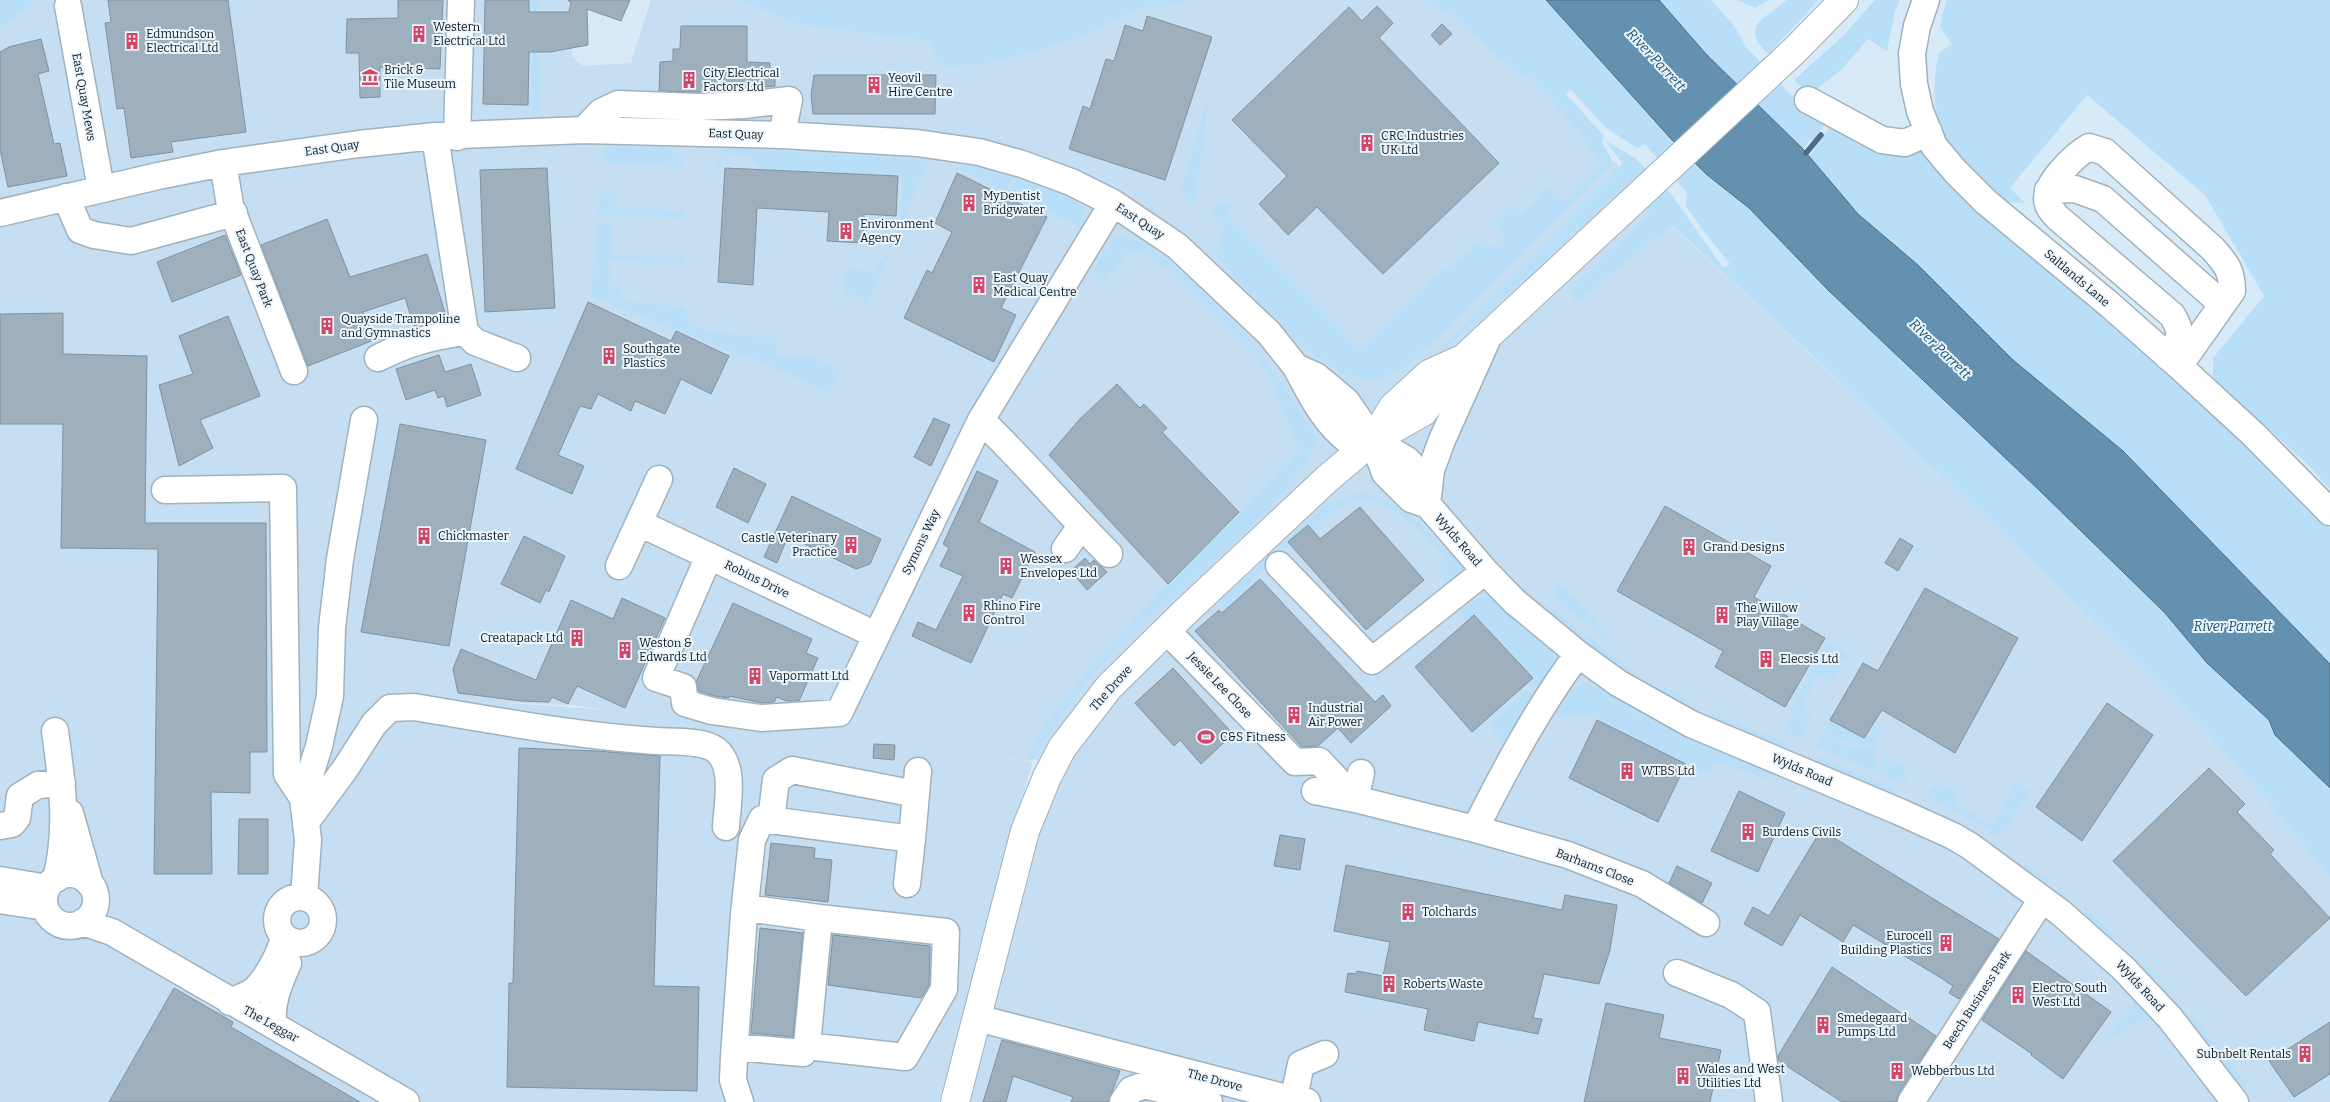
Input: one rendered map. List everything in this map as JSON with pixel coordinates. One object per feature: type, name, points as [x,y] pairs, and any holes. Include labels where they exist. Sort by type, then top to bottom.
[{"type":"main road","name":"The Drove","points":[[955,1102],[1025,831],[1047,777],[1062,748],[1109,687],[1166,630],[1327,479],[1373,440],[1423,412],[1462,360],[1794,51],[1844,0]]},
{"type":"street","points":[[461,0],[446,136],[465,332],[475,342],[517,358]]},
{"type":"street","name":"Saltlands Lane","points":[[1926,0],[1917,26],[1912,54],[1914,84],[1920,111],[1940,152],[1986,202],[2110,305],[2174,362],[2253,434],[2330,512]]},
{"type":"street","name":"East Quay Mews","points":[[68,6],[101,189]]},
{"type":"street","points":[[584,130],[600,112],[618,104],[698,107],[744,106],[789,100],[782,135]]},
{"type":"street","points":[[1808,100],[1882,140],[1904,143],[1929,132]]},
{"type":"street","name":"East Quay","points":[[0,213],[223,163],[359,144],[446,136],[584,130],[782,135],[917,143],[980,152],[1022,164],[1071,182],[1114,204],[1177,246],[1269,333],[1296,367],[1316,376],[1346,401],[1373,440]]},
{"type":"street","points":[[2089,147],[2105,152],[2213,249],[2228,266],[2232,277],[2232,291],[2174,362],[2180,331],[2172,315],[2057,217],[2048,204],[2048,190],[2080,152],[2089,147]]},
{"type":"street","name":"East Quay Park","points":[[223,163],[234,213],[294,371]]},
{"type":"street","points":[[2048,190],[2074,189],[2103,199],[2222,304]]},
{"type":"street","points":[[66,197],[80,230],[94,235],[131,242],[234,213]]},
{"type":"street","name":"Symons Way","points":[[709,556],[656,678],[683,688],[685,703],[712,712],[761,718],[839,713],[981,420],[1114,204]]},
{"type":"street","points":[[378,358],[405,344],[427,338],[465,332]]},
{"type":"street","points":[[1428,505],[1431,470],[1442,440],[1491,332]]},
{"type":"street","points":[[304,810],[330,696],[332,628],[340,559],[364,420]]},
{"type":"street","points":[[981,420],[1018,455],[1081,526],[1110,554]]},
{"type":"street","name":"Wylds Road","points":[[1373,440],[1385,473],[1411,499],[1428,505],[1485,571],[1514,601],[1578,654],[1618,683],[1691,724],[1807,771],[1953,836],[2085,932],[2123,968],[2170,1018],[2235,1102]]},
{"type":"street","points":[[620,566],[659,479]]},
{"type":"street","points":[[165,490],[283,488],[286,774],[304,810],[308,840],[304,897]]},
{"type":"street","name":"Robins Drive","points":[[639,524],[876,635]]},
{"type":"street","points":[[1065,550],[1081,526]]},
{"type":"street","points":[[1279,564],[1372,661],[1485,571]]},
{"type":"street","name":"Jessie Lee Close","points":[[1166,630],[1296,762],[1319,761],[1355,799]]},
{"type":"street","points":[[1475,829],[1511,758],[1559,680],[1578,654]]},
{"type":"street","points":[[304,810],[345,769],[374,724],[390,708],[414,707],[619,739],[697,744],[716,750],[724,761],[728,774],[726,827]]},
{"type":"street","points":[[55,731],[63,788],[64,835],[61,858],[49,891],[52,918],[64,925],[84,922],[93,912],[93,891],[63,788]]},
{"type":"street","points":[[771,820],[776,780],[792,770],[917,782],[907,884]]},
{"type":"street","points":[[1355,799],[1361,773]]},
{"type":"street","points":[[0,826],[12,824],[17,818],[20,796],[38,785],[63,788]]},
{"type":"street","name":"Barhams Close","points":[[1314,791],[1355,799],[1475,829],[1568,855],[1642,884],[1706,923]]},
{"type":"street","points":[[740,1102],[733,1080],[744,914],[752,840],[762,819],[912,839]]},
{"type":"street","points":[[0,900],[49,891],[62,875],[78,876],[93,891]]},
{"type":"street","points":[[0,880],[49,891]]},
{"type":"street","name":"The Leggar","points":[[93,891],[136,946]]},
{"type":"street","points":[[273,1024],[272,1009],[275,993],[292,953],[291,941],[277,926],[280,908],[290,899],[304,897],[316,902],[323,914],[324,920],[319,934],[314,940],[291,941]]},
{"type":"street","name":"Beech Business Park","points":[[1911,1102],[2042,899]]},
{"type":"street","points":[[744,914],[753,910],[946,932],[944,990],[905,1057],[807,1046]]},
{"type":"street","points":[[735,1047],[803,1053],[807,1046],[819,918]]},
{"type":"street","name":"The Leggar","points":[[84,922],[112,932],[230,1002],[273,1024],[406,1102]]},
{"type":"street","points":[[230,1002],[253,991],[260,984],[291,941]]},
{"type":"street","points":[[1677,973],[1731,996],[1756,1012],[1768,1102]]},
{"type":"street","name":"The Drove","points":[[977,1018],[1297,1101]]},
{"type":"street","points":[[1297,1101],[1301,1064],[1325,1054]]},
{"type":"street","points":[[1123,1102],[1131,1090],[1145,1085],[1209,1102]]},
{"type":"shaded area","points":[[0,0],[38,0],[0,30]]},
{"type":"shaded area","points":[[38,0],[532,0],[533,114],[541,113],[540,0],[572,0],[572,57],[583,66],[631,63],[651,0],[737,0],[793,24],[935,42],[941,62],[945,67],[986,64],[1033,53],[1088,35],[1117,19],[1146,7],[1163,7],[1196,0],[1447,0],[1495,36],[1617,163],[1629,182],[1671,225],[1982,514],[2186,708],[2291,829],[2330,879],[2330,1102],[970,1102],[1026,870],[1042,815],[1064,773],[1034,759],[1027,761],[985,752],[1032,763],[939,1102],[0,1102],[0,30]],"holes":[[[492,702],[571,705],[609,710]]]},
{"type":"shaded area","points":[[532,0],[540,0],[541,113],[532,114]]},
{"type":"shaded area","points":[[738,0],[1196,0],[1163,7],[1146,7],[1117,19],[1088,35],[1033,53],[986,64],[945,67],[941,62],[935,62],[934,42],[793,24]]},
{"type":"shaded area","points":[[1425,0],[1546,0],[1672,140],[1706,174],[1749,208],[1828,290],[2039,490],[2164,612],[2207,663],[2269,720],[2275,735],[2330,788],[2330,879],[2291,829],[2186,708],[1982,514],[1672,225],[1575,304],[1572,288],[1651,213],[1629,182],[1434,359],[1449,340],[1620,166],[1622,163],[1606,141],[1635,158],[1672,195],[1723,268],[1730,264],[1686,206],[1687,193],[1645,144],[1637,148],[1605,127],[1571,90],[1566,94],[1604,136],[1602,143],[1613,162],[1442,335],[1407,365],[1382,379],[1367,380],[1346,375],[1303,348],[1216,257],[1224,226],[1211,214],[1221,204],[1227,202],[1234,204],[1226,213],[1360,348],[1442,269],[1445,271],[1483,240],[1494,248],[1505,236],[1494,223],[1512,205],[1521,215],[1548,186],[1563,201],[1602,165],[1581,138],[1583,134],[1527,76],[1519,75],[1451,15]]},
{"type":"shaded area","points":[[1659,0],[1711,0],[1735,27],[1746,47],[1788,92],[1807,107],[1923,147],[2212,406],[2330,528],[2330,664],[2123,451],[2013,360],[1918,265],[1858,214],[1809,157],[1829,128],[1824,126],[1813,141],[1810,139],[1803,149],[1706,54]]},
{"type":"shaded area","points":[[1738,0],[1769,0],[1755,8]]},
{"type":"shaded area","points":[[1787,0],[1819,0],[1768,54],[1760,44],[1755,29],[1758,23]]},
{"type":"shaded area","points":[[1875,0],[1900,0],[1895,11],[1887,51],[1868,39],[1840,71],[1809,95],[1794,80],[1843,36]]},
{"type":"shaded area","points":[[1946,0],[2330,0],[2330,489],[2308,465],[2213,378],[2213,358],[2264,296],[2205,195],[2087,95],[2010,188],[2025,203],[2004,202],[1999,199],[1953,149],[1939,121],[1935,106],[1934,90],[1939,53],[1952,44],[1940,27]]},
{"type":"shaded area","points":[[1209,96],[1195,206],[1180,191]]},
{"type":"shaded area","points":[[604,147],[665,147],[677,154],[683,167],[604,163]]},
{"type":"shaded area","points":[[729,148],[929,160],[900,229],[867,227],[868,218],[901,219],[903,177],[760,169],[750,159],[742,155],[732,154],[727,154],[722,158],[721,168],[713,167],[721,153]]},
{"type":"shaded area","points":[[962,164],[1013,177],[1005,191],[959,169]]},
{"type":"shaded area","points":[[1017,179],[1056,191],[1075,201],[1082,207],[1085,214],[1082,229],[1010,193]]},
{"type":"shaded area","points":[[601,192],[616,192],[615,207],[684,211],[684,218],[621,215],[598,216]]},
{"type":"shaded area","points":[[597,224],[612,224],[611,254],[685,258],[684,265],[610,260],[609,290],[621,290],[622,301],[684,307],[692,323],[711,332],[776,338],[776,356],[815,358],[841,369],[830,394],[759,360],[734,353],[591,296]]},
{"type":"shaded area","points":[[1122,236],[1134,239],[1164,258],[1233,323],[1252,344],[1276,376],[1309,424],[1315,440],[1308,460],[1287,488],[1257,520],[1116,650],[1097,670],[1063,713],[1034,759],[1027,761],[1047,721],[1099,657],[1299,451],[1266,368],[1172,272],[1137,250],[1126,256],[1102,281],[1096,275],[1095,267],[1113,239]]},
{"type":"shaded area","points":[[886,255],[889,255],[865,311],[864,297],[844,295],[846,269],[874,271]]},
{"type":"shaded area","points":[[1359,493],[1389,502],[1403,511],[1431,535],[1466,570],[1449,585],[1440,574],[1443,554],[1415,526],[1389,508],[1376,502],[1364,499],[1353,500],[1337,509],[1313,531],[1308,525],[1289,541],[1290,543],[1250,581],[1252,583],[1225,609],[1218,602],[1317,512],[1330,503]]},
{"type":"shaded area","points":[[1556,583],[1578,600],[1616,646],[1558,602],[1553,590]]},
{"type":"shaded area","points":[[1493,594],[1554,650],[1554,664],[1537,693],[1528,682],[1533,678],[1475,615],[1467,621],[1459,612],[1476,598]]},
{"type":"shaded area","points":[[1545,604],[1637,674],[1633,679],[1551,619]]},
{"type":"shaded area","points":[[1828,641],[1847,654],[1831,682],[1818,676],[1801,709],[1812,717],[1800,739],[1784,733],[1795,713],[1790,710]]},
{"type":"shaded area","points":[[1586,684],[1603,690],[1642,715],[1679,734],[1769,773],[1767,779],[1716,762],[1709,775],[1586,713],[1581,719],[1571,713],[1567,719],[1557,712],[1575,688]]},
{"type":"shaded area","points":[[1661,685],[1686,698],[1683,703],[1660,693]]},
{"type":"shaded area","points":[[1528,690],[1534,696],[1503,742],[1489,726]]},
{"type":"shaded area","points":[[1710,713],[1792,745],[1777,748],[1709,719]]},
{"type":"shaded area","points":[[1830,720],[1864,738],[1872,724],[1880,730],[1877,735],[1877,746],[1844,742],[1824,732]]},
{"type":"shaded area","points":[[1823,734],[1843,745],[1876,749],[1875,772],[1817,747]]},
{"type":"shaded area","points":[[1816,756],[1897,791],[1888,794],[1820,765]]},
{"type":"shaded area","points":[[1881,760],[1893,761],[1904,768],[1906,773],[1905,785],[1880,774]]},
{"type":"shaded area","points":[[2015,783],[2030,791],[2001,837],[1926,795],[1934,786],[1944,784],[1955,792],[1957,805],[1992,825]]},
{"type":"shaded area","points":[[2021,862],[2049,881],[2039,884],[2022,871]]},
{"type":"shaded area","points":[[2085,906],[2116,937],[2104,936],[2088,923],[2085,918]]},
{"type":"shaded area","points":[[2142,960],[2169,989],[2159,990],[2139,967]]},
{"type":"shaded area","points":[[2139,997],[2154,1013],[2103,1042]]},
{"type":"shaded area","points":[[2194,1017],[2217,1045],[2206,1044],[2198,1035],[2193,1025]]},
{"type":"shaded area","points":[[2227,1059],[2246,1084],[2236,1085],[2229,1076],[2225,1067]]},
{"type":"water","name":"River Parrett","points":[[1546,0],[1659,0],[1706,54],[1803,149],[1858,214],[1918,265],[2013,360],[2123,451],[2330,664],[2330,788],[2275,735],[2269,720],[2207,663],[2164,612],[2039,490],[1828,290],[1749,208],[1706,174],[1672,140]]},
{"type":"building","points":[[108,0],[228,0],[246,132],[171,142],[173,152],[131,158],[124,108],[117,109],[105,23],[111,22]]},
{"type":"building","points":[[398,0],[443,0],[440,69],[380,67],[380,97],[360,98],[359,53],[346,53],[347,19],[398,18]]},
{"type":"building","points":[[485,0],[529,0],[529,12],[569,12],[571,3],[568,0],[630,0],[621,21],[587,9],[588,45],[550,52],[529,52],[528,105],[483,104]]},
{"type":"building","name":"CRC Industries UK Ltd","points":[[1377,6],[1393,23],[1379,38],[1499,163],[1383,274],[1317,207],[1288,235],[1259,204],[1287,176],[1232,120],[1349,7],[1362,21]]},
{"type":"building","points":[[1147,16],[1212,37],[1165,180],[1069,149],[1083,106],[1090,109],[1106,59],[1114,61],[1125,25],[1143,31]]},
{"type":"building","points":[[1442,24],[1452,34],[1440,45],[1431,35]]},
{"type":"building","points":[[681,26],[747,26],[747,62],[770,63],[770,74],[775,75],[775,86],[698,92],[659,91],[660,62],[673,61],[673,49],[680,49]]},
{"type":"building","points":[[41,39],[49,71],[38,74],[54,144],[60,143],[67,176],[8,187],[0,149],[0,52],[9,47]]},
{"type":"building","name":"Yeovil Hire Centre","points":[[814,75],[936,75],[935,114],[813,114],[811,95]]},
{"type":"building","points":[[547,168],[555,308],[485,312],[480,170]]},
{"type":"building","name":"Environment Agency","points":[[725,168],[898,176],[896,216],[864,214],[863,243],[827,241],[829,212],[757,208],[753,285],[718,282]]},
{"type":"building","name":"East Quay Medical Centre","points":[[957,173],[1047,217],[1001,308],[1016,315],[994,362],[904,318],[927,270],[932,273],[952,232],[935,223]]},
{"type":"building","points":[[327,219],[350,277],[427,254],[446,316],[414,326],[405,298],[363,312],[374,340],[308,366],[261,245]]},
{"type":"building","points":[[225,235],[241,275],[172,302],[157,262]]},
{"type":"building","points":[[588,302],[671,341],[676,331],[729,356],[711,394],[681,379],[665,414],[635,401],[631,411],[598,394],[591,409],[580,406],[558,455],[584,466],[572,494],[516,469]]},
{"type":"building","points":[[63,313],[63,354],[147,356],[145,523],[266,523],[267,752],[250,752],[250,793],[211,792],[212,874],[154,874],[158,549],[61,548],[63,424],[0,424],[0,314]]},
{"type":"building","points":[[228,316],[260,396],[200,420],[213,448],[179,466],[159,385],[193,374],[179,336]]},
{"type":"building","points":[[439,355],[445,372],[471,364],[481,395],[447,407],[444,396],[438,398],[435,390],[406,400],[396,369]]},
{"type":"building","points":[[1117,384],[1140,408],[1144,404],[1167,428],[1162,432],[1239,512],[1168,584],[1049,455],[1079,420]]},
{"type":"building","points":[[934,418],[950,425],[931,466],[914,457]]},
{"type":"building","name":"Chickmaster","points":[[400,424],[486,440],[449,646],[361,632]]},
{"type":"building","points":[[734,468],[766,484],[748,523],[716,507]]},
{"type":"building","points":[[977,471],[998,481],[979,522],[1035,552],[1012,598],[1003,594],[971,663],[912,636],[918,622],[936,630],[963,576],[940,566],[949,548],[943,544]]},
{"type":"building","points":[[792,496],[881,539],[870,564],[856,569],[788,536],[777,563],[764,557]]},
{"type":"building","points":[[1665,506],[1771,566],[1754,597],[1825,638],[1785,707],[1715,667],[1723,651],[1617,591]]},
{"type":"building","points":[[1360,507],[1424,580],[1366,630],[1288,542],[1308,525],[1320,539]]},
{"type":"building","points":[[524,536],[565,556],[549,592],[546,590],[540,603],[501,584]]},
{"type":"building","points":[[1900,538],[1913,546],[1898,571],[1885,563]]},
{"type":"building","points":[[1085,558],[1090,564],[1094,560],[1107,572],[1087,590],[1071,571]]},
{"type":"building","points":[[1260,579],[1375,702],[1383,695],[1391,706],[1351,743],[1338,728],[1318,746],[1302,747],[1195,631],[1219,610],[1222,613]]},
{"type":"building","points":[[1925,588],[2018,638],[1955,753],[1882,710],[1864,738],[1830,720],[1863,663],[1878,671]]},
{"type":"building","points":[[622,598],[665,618],[625,708],[577,686],[568,704],[552,697],[549,702],[521,701],[458,693],[453,669],[461,649],[536,680],[571,600],[613,619]]},
{"type":"building","name":"Vapormatt Ltd","points":[[733,603],[812,639],[806,653],[818,658],[799,701],[786,701],[777,697],[774,702],[762,703],[729,696],[729,698],[715,696],[699,691],[696,682]]},
{"type":"building","points":[[1474,615],[1533,678],[1472,732],[1415,667]]},
{"type":"building","points":[[1173,668],[1233,734],[1201,764],[1180,740],[1174,746],[1135,703]]},
{"type":"building","points":[[2107,703],[2153,735],[2082,841],[2036,807]]},
{"type":"building","name":"WTBS Ltd","points":[[1597,720],[1686,764],[1658,822],[1569,778]]},
{"type":"building","points":[[874,744],[895,745],[894,760],[873,758]]},
{"type":"building","points":[[519,748],[660,756],[654,986],[699,987],[697,1091],[507,1087],[509,983],[513,983]]},
{"type":"building","points":[[2209,768],[2245,804],[2237,812],[2274,850],[2270,854],[2330,918],[2246,996],[2113,861]]},
{"type":"building","name":"Burdens Civils","points":[[1739,791],[1785,813],[1758,872],[1711,851]]},
{"type":"building","points":[[239,819],[268,819],[268,874],[238,874]]},
{"type":"building","points":[[1821,830],[1999,939],[1959,999],[1949,993],[1953,986],[1853,925],[1843,942],[1800,915],[1782,946],[1744,924],[1753,907],[1769,916]]},
{"type":"building","points":[[1280,835],[1305,839],[1300,870],[1274,866]]},
{"type":"building","points":[[771,843],[815,848],[814,858],[832,860],[828,902],[765,895]]},
{"type":"building","points":[[1346,865],[1562,910],[1565,895],[1617,905],[1610,950],[1599,984],[1544,974],[1533,1018],[1542,1019],[1538,1034],[1478,1022],[1474,1041],[1424,1030],[1428,1009],[1345,992],[1348,973],[1356,974],[1357,971],[1383,976],[1390,942],[1334,931]]},
{"type":"building","points":[[1677,866],[1712,883],[1702,903],[1669,883]]},
{"type":"building","points":[[760,928],[803,933],[793,1037],[751,1033]]},
{"type":"building","points":[[833,935],[930,946],[929,985],[921,998],[828,985]]},
{"type":"building","points":[[2026,951],[2111,1012],[2063,1079],[2032,1054],[1982,1020]]},
{"type":"building","points":[[1832,967],[1936,1036],[1898,1094],[1896,1102],[1842,1102],[1779,1061],[1778,1056]]},
{"type":"building","points":[[174,988],[233,1022],[231,1027],[360,1102],[109,1102]]},
{"type":"building","points":[[1606,1003],[1664,1015],[1659,1038],[1721,1050],[1710,1102],[1584,1102]]},
{"type":"building","name":"Subnbelt Rentals","points":[[2330,1022],[2330,1074],[2294,1097],[2269,1061]]},
{"type":"building","points":[[1002,1040],[1120,1071],[1108,1102],[1071,1102],[1073,1097],[1013,1076],[1006,1102],[983,1102]]},
{"type":"waterway","points":[[1806,153],[1821,135]]},
{"type":"place","name":"Western Electrical Ltd","points":[[419,34]]},
{"type":"place","name":"Edmundson Electrical Ltd","points":[[132,41]]},
{"type":"place","name":"Brick & Tile Museum","points":[[370,77]]},
{"type":"place","name":"City Electrical Factors Ltd","points":[[689,80]]},
{"type":"place","name":"Yeovil Hire Centre","points":[[874,85]]},
{"type":"place","name":"CRC Industries UK Ltd","points":[[1367,143]]},
{"type":"place","name":"MyDentist Bridgwater","points":[[969,203]]},
{"type":"place","name":"Environment Agency","points":[[846,231]]},
{"type":"place","name":"East Quay Medical Centre","points":[[979,285]]},
{"type":"place","name":"Quayside Trampoline and Gymnastics","points":[[327,326]]},
{"type":"place","name":"Southgate Plastics","points":[[609,356]]},
{"type":"place","name":"Chickmaster","points":[[424,536]]},
{"type":"place","name":"Castle Veterinary Practice","points":[[851,545]]},
{"type":"place","name":"Grand Designs","points":[[1689,547]]},
{"type":"place","name":"Wessex Envelopes Ltd","points":[[1006,566]]},
{"type":"place","name":"Rhino Fire Control","points":[[969,613]]},
{"type":"place","name":"The Willow Play Village","points":[[1722,615]]},
{"type":"place","name":"Creatapack Ltd","points":[[577,638]]},
{"type":"place","name":"Weston & Edwards Ltd","points":[[625,650]]},
{"type":"place","name":"Elecsis Ltd","points":[[1766,659]]},
{"type":"place","name":"Vapormatt Ltd","points":[[755,676]]},
{"type":"place","name":"Industrial Air Power","points":[[1294,715]]},
{"type":"place","name":"C&S Fitness","points":[[1206,737]]},
{"type":"place","name":"WTBS Ltd","points":[[1627,771]]},
{"type":"place","name":"Burdens Civils","points":[[1748,832]]},
{"type":"place","name":"Tolchards","points":[[1408,912]]},
{"type":"place","name":"Eurocell Building Plastics","points":[[1946,943]]},
{"type":"place","name":"Roberts Waste","points":[[1389,984]]},
{"type":"place","name":"Electro South West Ltd","points":[[2018,995]]},
{"type":"place","name":"Smedegaard Pumps Ltd","points":[[1823,1025]]},
{"type":"place","name":"Subnbelt Rentals","points":[[2305,1054]]},
{"type":"place","name":"Webberbus Ltd","points":[[1897,1071]]},
{"type":"place","name":"Wales and West Utilities Ltd","points":[[1683,1076]]}]
